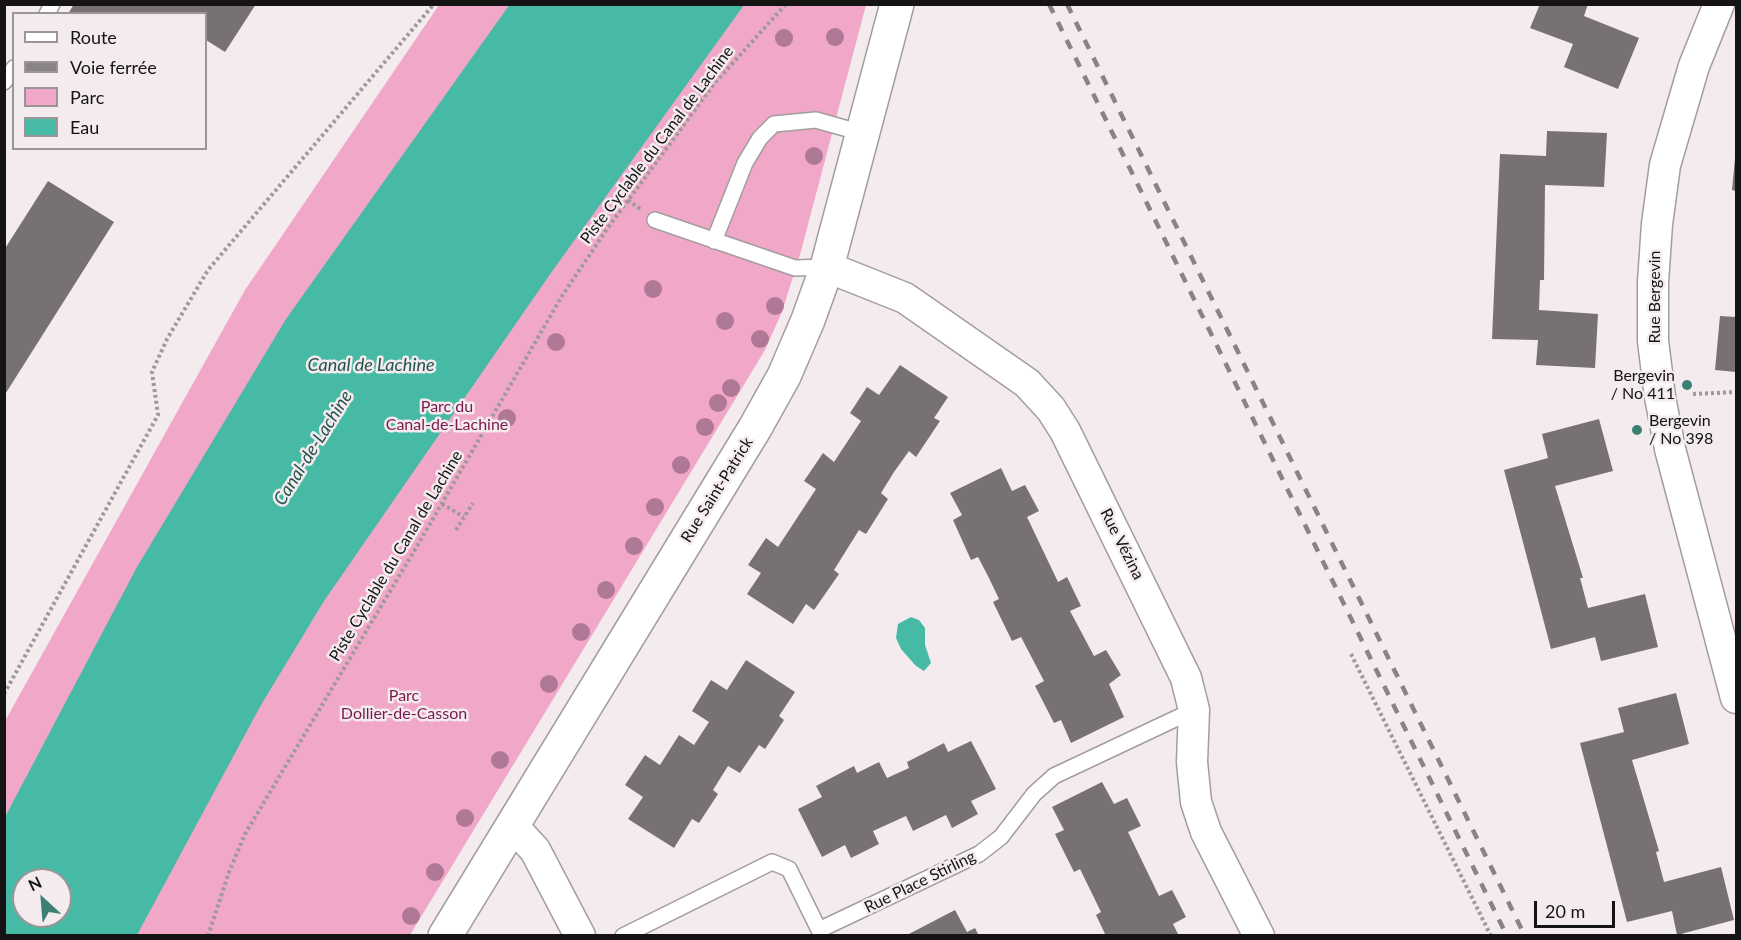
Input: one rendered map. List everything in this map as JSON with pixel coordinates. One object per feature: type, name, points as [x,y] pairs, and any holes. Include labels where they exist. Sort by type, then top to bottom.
[{"type":"main road","name":"Rue Saint-Patrick","points":[[445,936],[771,401],[797,347],[827,267],[897,4]]},
{"type":"street","name":"Rue Bergevin","points":[[1719,4],[1694,66],[1665,165],[1656,236],[1653,341],[1670,449],[1737,698]]},
{"type":"street","name":"Rue Vézina","points":[[827,267],[905,298],[1027,382],[1051,409],[1065,431],[1162,624],[1186,678],[1194,711],[1192,762],[1196,802],[1206,832],[1259,936]]},
{"type":"street","points":[[510,828],[522,836],[535,850],[580,936]]},
{"type":"lane","points":[[714,241],[745,163],[759,138],[774,124],[816,120],[862,133]]},
{"type":"lane","points":[[655,220],[795,268],[827,267]]},
{"type":"lane","name":"Rue Place Stirling","points":[[623,936],[772,862],[789,868],[821,933],[979,854],[1001,837],[1034,794],[1054,776],[1194,711]]},
{"type":"path","points":[[4,694],[158,415],[152,372],[167,339],[208,270],[434,4]]},
{"type":"path","name":"Piste Cyclable du Canal de Lachine","points":[[208,936],[229,872],[245,834],[442,504],[557,304],[607,229],[714,84],[786,4]]},
{"type":"path","points":[[1694,394],[1737,392]]},
{"type":"path","points":[[456,530],[472,503]]},
{"type":"path","points":[[442,504],[464,517]]},
{"type":"path","points":[[1351,654],[1491,936]]},
{"type":"green space","name":"Parc du Canal-de-Lachine","points":[[439,5],[866,5],[801,251],[782,312],[765,350],[410,935],[5,936],[5,721],[245,290]]},
{"type":"water","name":"Canal de Lachine","points":[[510,4],[744,5],[553,270],[324,601],[261,705],[137,935],[5,935],[5,817],[137,567],[286,319]]},
{"type":"water","points":[[911,617],[919,620],[925,628],[925,645],[931,663],[924,671],[916,666],[901,649],[896,638],[898,624]]},
{"type":"building","points":[[74,4],[256,4],[225,52],[207,41],[207,12],[69,12]]},
{"type":"building","points":[[1540,4],[1588,4],[1584,16],[1639,38],[1618,89],[1564,67],[1573,44],[1530,28]]},
{"type":"building","points":[[1547,131],[1607,133],[1604,187],[1545,185],[1544,280],[1540,280],[1539,310],[1598,314],[1595,368],[1536,365],[1538,340],[1492,339],[1500,154],[1546,156]]},
{"type":"building","points":[[1736,158],[1736,191],[1732,190]]},
{"type":"building","points":[[48,181],[114,222],[4,396],[4,250]]},
{"type":"building","points":[[1720,316],[1736,317],[1736,372],[1715,370]]},
{"type":"building","points":[[900,365],[948,397],[934,418],[940,421],[916,457],[909,451],[894,472],[881,493],[888,499],[866,534],[859,530],[834,570],[839,574],[814,610],[806,604],[793,624],[747,594],[761,573],[748,565],[766,538],[778,547],[816,489],[804,481],[823,453],[834,462],[861,421],[850,413],[867,387],[879,395]]},
{"type":"building","points":[[1599,419],[1613,471],[1555,486],[1583,578],[1580,578],[1588,608],[1645,594],[1658,647],[1601,661],[1595,637],[1551,649],[1504,470],[1548,458],[1542,434]]},
{"type":"building","points":[[1001,468],[1012,491],[1025,485],[1039,511],[1027,517],[1058,582],[1067,577],[1081,606],[1070,611],[1094,656],[1106,650],[1121,675],[1109,684],[1124,717],[1071,743],[1061,720],[1054,723],[1035,686],[1044,681],[1021,637],[1012,641],[993,602],[999,599],[988,576],[978,557],[971,560],[953,520],[962,515],[950,493]]},
{"type":"building","points":[[746,660],[795,692],[779,716],[784,720],[765,749],[759,745],[740,773],[728,766],[713,790],[718,794],[699,823],[692,819],[674,848],[628,819],[643,797],[625,785],[645,755],[660,765],[679,735],[694,745],[709,722],[692,711],[711,680],[727,690]]},
{"type":"building","points":[[1676,693],[1689,744],[1632,760],[1659,851],[1656,852],[1664,882],[1721,867],[1734,920],[1677,935],[1672,911],[1627,922],[1580,743],[1624,732],[1618,708]]},
{"type":"building","points":[[971,741],[996,789],[971,801],[978,814],[952,828],[946,815],[913,831],[906,816],[873,831],[879,844],[851,858],[845,845],[822,857],[798,809],[822,797],[816,786],[854,766],[857,773],[879,762],[887,778],[909,768],[907,762],[944,743],[948,752]]},
{"type":"building","points":[[1102,782],[1114,804],[1127,798],[1141,826],[1128,832],[1159,896],[1172,890],[1186,917],[1173,924],[1179,936],[1106,936],[1096,915],[1101,912],[1080,869],[1074,872],[1055,834],[1064,830],[1052,807]]},
{"type":"building","points":[[955,910],[967,932],[975,928],[979,936],[905,936]]},
{"type":"railway","points":[[1049,4],[1507,936]]},
{"type":"railway","points":[[1067,4],[1525,936]]},
{"type":"place","name":"Bergevin / No 411","points":[[1687,385]]},
{"type":"place","name":"Bergevin / No 398","points":[[1637,430]]},
{"type":"water label","name":"Canal-de-Lachine","points":[[313,448]]},
{"type":"park label","name":"Parc Dollier-de-Casson","points":[[404,705]]}]
